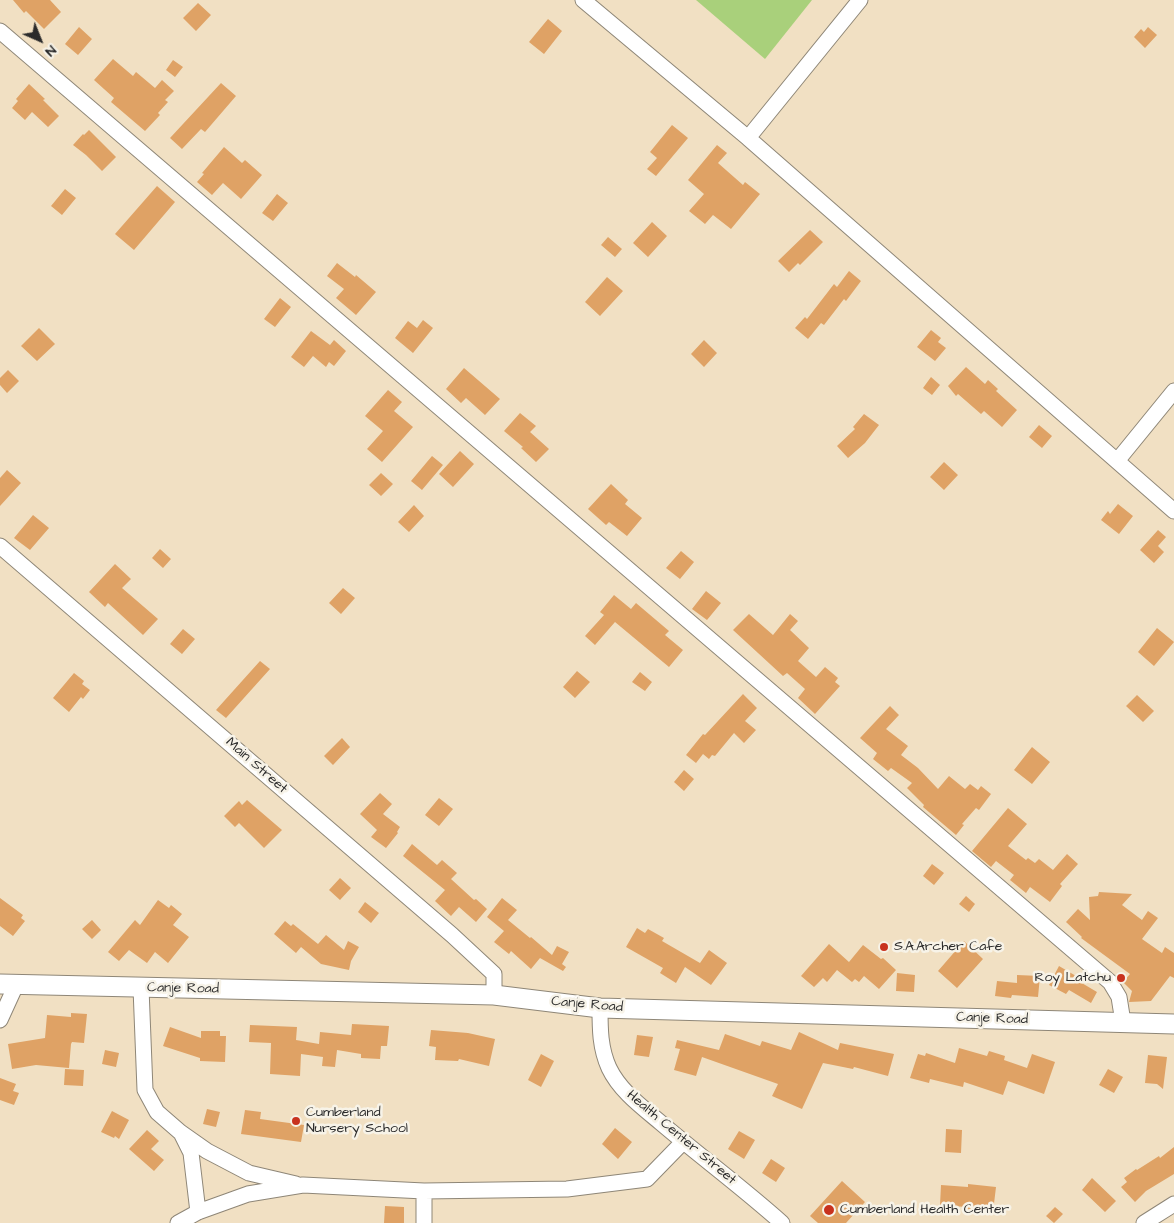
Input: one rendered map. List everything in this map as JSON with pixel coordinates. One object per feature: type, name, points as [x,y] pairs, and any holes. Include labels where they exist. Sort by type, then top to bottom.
[{"type":"street","points":[[583,0],[748,138],[1174,511]]},
{"type":"street","points":[[748,138],[860,0]]},
{"type":"street","points":[[0,31],[1110,982],[1119,997],[1123,1022]]},
{"type":"street","points":[[1117,461],[1174,391]]},
{"type":"street","name":"Main Street","points":[[0,546],[452,935],[494,974],[494,995]]},
{"type":"street","points":[[0,1020],[8,984]]},
{"type":"street","name":"Canje Road","points":[[8,984],[494,995],[600,1008],[1123,1022],[1172,1028]]},
{"type":"street","points":[[142,988],[145,1090],[157,1112],[180,1132],[207,1151],[249,1173],[303,1185],[424,1191],[567,1189],[647,1179],[683,1142]]},
{"type":"street","name":"Health Center Street","points":[[600,1008],[600,1042],[610,1068],[626,1092],[683,1142],[782,1223]]},
{"type":"street","points":[[180,1132],[192,1153],[198,1212]]},
{"type":"street","points":[[178,1223],[198,1212],[248,1194],[303,1185]]},
{"type":"street","points":[[424,1191],[424,1223]]},
{"type":"street","points":[[1144,1223],[1174,1204]]},
{"type":"green space","points":[[696,0],[812,0],[765,59]]},
{"type":"building","points":[[13,0],[50,0],[61,12],[44,29],[26,11],[24,13]]},
{"type":"building","points":[[198,3],[211,15],[196,31],[183,18]]},
{"type":"building","points":[[548,19],[562,31],[544,54],[529,42]]},
{"type":"building","points":[[79,27],[92,39],[78,55],[65,44]]},
{"type":"building","points":[[1148,27],[1157,35],[1145,48],[1134,37],[1141,29],[1144,32]]},
{"type":"building","points":[[113,59],[133,76],[136,72],[155,88],[162,80],[174,91],[165,100],[168,102],[158,113],[160,115],[145,131],[111,102],[114,98],[94,80]]},
{"type":"building","points":[[173,60],[183,67],[175,77],[166,70]]},
{"type":"building","points":[[221,83],[236,96],[205,132],[201,129],[182,149],[170,138]]},
{"type":"building","points":[[29,84],[59,116],[48,127],[32,112],[25,120],[12,108],[18,101],[16,99]]},
{"type":"building","points":[[672,125],[688,138],[656,176],[647,169],[657,158],[650,152]]},
{"type":"building","points":[[89,130],[116,157],[102,171],[73,145]]},
{"type":"building","points":[[717,145],[727,153],[718,163],[743,185],[745,182],[760,194],[731,229],[713,215],[705,224],[689,211],[704,194],[688,180]]},
{"type":"building","points":[[224,147],[242,163],[245,160],[262,175],[241,199],[223,183],[212,195],[197,182],[204,174],[202,173]]},
{"type":"building","points":[[157,186],[175,202],[134,250],[115,234]]},
{"type":"building","points":[[65,189],[76,198],[62,215],[51,206]]},
{"type":"building","points":[[277,194],[288,203],[273,221],[262,213]]},
{"type":"building","points":[[652,222],[667,236],[648,257],[633,243]]},
{"type":"building","points":[[810,230],[823,242],[800,265],[798,263],[789,272],[778,261]]},
{"type":"building","points":[[608,237],[622,249],[615,257],[601,245]]},
{"type":"building","points":[[337,263],[355,277],[356,275],[376,292],[356,315],[336,298],[344,289],[327,276]]},
{"type":"building","points":[[849,271],[861,281],[846,301],[844,299],[824,325],[821,323],[808,339],[795,328],[805,317],[807,319],[834,284],[837,287]]},
{"type":"building","points":[[607,277],[623,291],[600,316],[585,302]]},
{"type":"building","points":[[280,298],[291,307],[275,327],[264,319]]},
{"type":"building","points":[[423,320],[433,328],[413,353],[395,338],[408,321],[417,328]]},
{"type":"building","points":[[39,328],[55,344],[37,361],[21,346]]},
{"type":"building","points":[[931,330],[941,338],[938,342],[946,348],[935,361],[917,347]]},
{"type":"building","points":[[311,331],[330,345],[334,340],[346,351],[334,366],[329,362],[326,367],[313,356],[304,367],[291,357]]},
{"type":"building","points":[[704,340],[717,353],[704,367],[691,354]]},
{"type":"building","points":[[966,367],[985,384],[988,380],[998,389],[996,391],[1017,410],[1002,427],[984,411],[981,414],[958,394],[956,396],[948,386]]},
{"type":"building","points":[[464,368],[500,399],[485,415],[466,398],[461,403],[446,389]]},
{"type":"building","points":[[8,370],[19,381],[7,393],[0,385],[0,378]]},
{"type":"building","points":[[931,377],[940,385],[932,395],[923,388]]},
{"type":"building","points":[[388,390],[402,402],[394,411],[413,427],[382,462],[367,449],[383,431],[365,416]]},
{"type":"building","points":[[520,413],[536,426],[530,432],[549,449],[536,462],[521,448],[523,447],[504,431]]},
{"type":"building","points":[[864,414],[879,425],[865,443],[848,458],[837,446],[855,429],[853,427]]},
{"type":"building","points":[[1039,425],[1052,436],[1042,448],[1029,437]]},
{"type":"building","points":[[460,451],[474,464],[453,487],[439,474]]},
{"type":"building","points":[[432,456],[443,465],[422,490],[411,481]]},
{"type":"building","points":[[944,462],[958,475],[944,490],[930,477]]},
{"type":"building","points":[[7,470],[21,483],[0,506],[0,478]]},
{"type":"building","points":[[381,473],[393,484],[381,496],[369,485]]},
{"type":"building","points":[[611,484],[628,500],[625,504],[642,518],[627,536],[609,522],[606,525],[588,509]]},
{"type":"building","points":[[1118,504],[1133,516],[1119,534],[1101,520],[1108,511],[1110,514]]},
{"type":"building","points":[[414,505],[424,516],[409,532],[398,522]]},
{"type":"building","points":[[33,515],[49,528],[30,550],[14,538]]},
{"type":"building","points":[[1158,530],[1166,537],[1158,546],[1164,552],[1154,563],[1140,550]]},
{"type":"building","points":[[160,549],[171,559],[163,568],[152,558]]},
{"type":"building","points":[[681,551],[694,562],[680,579],[666,568]]},
{"type":"building","points":[[115,564],[131,579],[122,588],[158,619],[143,635],[108,603],[105,607],[89,592]]},
{"type":"building","points":[[343,588],[355,598],[341,614],[329,603]]},
{"type":"building","points":[[706,591],[721,603],[707,620],[692,609]]},
{"type":"building","points":[[614,595],[631,609],[636,603],[669,631],[665,635],[683,650],[669,667],[615,622],[595,645],[585,636],[604,615],[600,612]]},
{"type":"building","points":[[749,614],[773,635],[790,614],[798,621],[790,630],[809,648],[798,661],[816,677],[825,667],[838,678],[835,682],[840,686],[815,714],[798,698],[805,689],[787,673],[783,676],[733,630]]},
{"type":"building","points":[[1157,628],[1174,642],[1154,666],[1138,652]]},
{"type":"building","points":[[183,629],[195,639],[182,654],[170,644]]},
{"type":"building","points":[[260,661],[270,669],[226,718],[216,710]]},
{"type":"building","points":[[577,671],[590,682],[575,698],[563,687]]},
{"type":"building","points":[[640,672],[652,682],[645,691],[632,682]]},
{"type":"building","points":[[74,673],[84,681],[82,684],[90,690],[83,699],[81,697],[69,712],[53,698]]},
{"type":"building","points":[[743,694],[757,708],[745,721],[756,730],[744,743],[734,733],[715,756],[712,755],[709,759],[703,754],[696,763],[686,755],[703,734],[705,735]]},
{"type":"building","points":[[1137,695],[1154,711],[1143,722],[1126,706]]},
{"type":"building","points":[[890,706],[899,715],[886,729],[908,746],[901,755],[918,768],[938,789],[949,776],[965,789],[970,784],[978,790],[981,786],[991,794],[979,810],[976,808],[962,824],[964,825],[956,835],[923,807],[924,805],[907,788],[912,783],[891,768],[888,771],[873,759],[877,753],[860,738]]},
{"type":"building","points":[[342,738],[350,747],[333,765],[324,756]]},
{"type":"building","points":[[1032,747],[1050,762],[1032,784],[1014,770]]},
{"type":"building","points":[[684,770],[694,779],[684,791],[674,782]]},
{"type":"building","points":[[380,793],[392,804],[383,814],[400,827],[398,833],[386,848],[371,837],[377,830],[360,814]]},
{"type":"building","points":[[439,798],[453,809],[439,826],[425,815]]},
{"type":"building","points":[[247,800],[282,830],[264,848],[239,823],[235,827],[224,816],[239,801],[242,805]]},
{"type":"building","points":[[1008,808],[1027,824],[1008,846],[1026,860],[1028,858],[1035,863],[1039,859],[1053,870],[1067,854],[1078,864],[1060,884],[1062,886],[1050,902],[1030,887],[1026,893],[1010,880],[1014,875],[996,861],[991,867],[972,851]]},
{"type":"building","points":[[412,844],[437,865],[442,860],[457,873],[451,879],[487,909],[476,922],[459,907],[451,916],[435,901],[445,890],[403,856]]},
{"type":"building","points":[[932,864],[944,873],[934,885],[923,876]]},
{"type":"building","points":[[340,878],[351,888],[340,900],[329,890]]},
{"type":"building","points":[[1099,892],[1132,894],[1122,905],[1142,920],[1148,911],[1158,918],[1142,939],[1162,953],[1165,947],[1174,953],[1174,978],[1170,976],[1151,1001],[1129,1002],[1132,991],[1123,982],[1130,974],[1081,938],[1066,922],[1078,909],[1090,920],[1089,897],[1098,896]]},
{"type":"building","points":[[966,896],[975,904],[969,912],[959,904]]},
{"type":"building","points":[[0,898],[23,915],[21,918],[25,921],[13,936],[0,926]]},
{"type":"building","points":[[502,898],[517,910],[508,920],[530,938],[552,955],[557,946],[569,952],[562,964],[566,967],[563,971],[540,958],[531,969],[511,951],[509,954],[494,942],[504,931],[487,917]]},
{"type":"building","points":[[158,900],[169,908],[171,905],[182,914],[173,925],[189,937],[168,963],[155,952],[147,963],[129,950],[119,961],[108,952],[135,920],[140,925]]},
{"type":"building","points":[[365,902],[379,913],[371,923],[358,912]]},
{"type":"building","points":[[92,920],[101,930],[92,939],[82,929]]},
{"type":"building","points":[[285,921],[291,926],[293,924],[318,944],[326,935],[344,950],[348,941],[359,947],[351,961],[349,970],[321,964],[301,947],[296,953],[274,934]]},
{"type":"building","points":[[637,928],[645,933],[648,929],[664,938],[662,941],[700,963],[709,950],[727,963],[711,985],[685,967],[676,983],[660,973],[663,968],[626,947]]},
{"type":"building","points":[[964,941],[983,959],[957,988],[938,971]]},
{"type":"building","points":[[829,944],[849,962],[863,945],[881,959],[883,958],[896,970],[879,989],[864,976],[859,982],[855,979],[852,982],[837,970],[827,982],[823,978],[814,987],[801,976]]},
{"type":"building","points":[[1059,966],[1076,976],[1075,979],[1097,992],[1091,1003],[1069,990],[1066,994],[1049,985]]},
{"type":"building","points":[[897,973],[915,975],[914,992],[896,991]]},
{"type":"building","points":[[1017,975],[1040,976],[1038,997],[1012,995],[1011,998],[995,996],[997,981],[1017,983]]},
{"type":"building","points":[[71,1013],[87,1014],[84,1043],[72,1042],[69,1068],[36,1065],[12,1069],[8,1044],[45,1038],[47,1015],[71,1017]]},
{"type":"building","points":[[352,1024],[389,1026],[387,1046],[381,1046],[380,1059],[361,1058],[361,1054],[337,1050],[335,1067],[322,1066],[323,1057],[301,1054],[300,1076],[270,1074],[271,1043],[249,1042],[250,1025],[297,1027],[296,1040],[319,1044],[320,1032],[351,1035]]},
{"type":"building","points":[[170,1027],[201,1038],[201,1031],[220,1031],[220,1036],[226,1036],[225,1062],[200,1061],[200,1058],[163,1046]]},
{"type":"building","points":[[431,1030],[468,1033],[495,1039],[489,1066],[459,1059],[458,1061],[435,1060],[436,1047],[429,1046]]},
{"type":"building","points":[[799,1032],[838,1050],[840,1043],[894,1054],[888,1076],[854,1067],[853,1069],[823,1063],[802,1109],[772,1096],[778,1084],[702,1057],[696,1076],[674,1070],[680,1049],[675,1048],[677,1040],[719,1050],[725,1034],[760,1046],[762,1041],[791,1050]]},
{"type":"building","points":[[637,1035],[653,1037],[649,1057],[634,1055]]},
{"type":"building","points":[[959,1048],[987,1056],[989,1051],[1005,1056],[1004,1060],[1027,1068],[1032,1054],[1055,1062],[1044,1094],[1008,1081],[1003,1095],[964,1082],[963,1087],[930,1079],[929,1083],[910,1078],[918,1054],[925,1056],[926,1053],[955,1063]]},
{"type":"building","points":[[105,1050],[119,1053],[116,1067],[102,1064]]},
{"type":"building","points":[[541,1054],[554,1061],[541,1087],[528,1080]]},
{"type":"building","points":[[1148,1055],[1167,1057],[1163,1089],[1157,1084],[1145,1083]]},
{"type":"building","points":[[65,1069],[84,1070],[83,1086],[64,1085]]},
{"type":"building","points":[[1108,1069],[1123,1077],[1114,1093],[1099,1085]]},
{"type":"building","points":[[0,1078],[16,1084],[13,1091],[19,1093],[14,1105],[0,1100]]},
{"type":"building","points":[[207,1109],[220,1112],[216,1127],[203,1124]]},
{"type":"building","points":[[245,1110],[261,1112],[260,1119],[304,1125],[301,1142],[241,1134]]},
{"type":"building","points":[[112,1111],[129,1120],[119,1139],[101,1132]]},
{"type":"building","points":[[615,1128],[632,1142],[618,1159],[602,1144]]},
{"type":"building","points":[[946,1129],[962,1130],[961,1153],[945,1152]]},
{"type":"building","points":[[147,1130],[159,1141],[151,1149],[164,1160],[154,1171],[129,1149]]},
{"type":"building","points":[[739,1131],[755,1140],[744,1159],[728,1149]]},
{"type":"building","points":[[1174,1147],[1174,1174],[1146,1191],[1135,1202],[1121,1187],[1127,1182],[1124,1178],[1159,1156],[1160,1158]]},
{"type":"building","points":[[771,1159],[785,1168],[776,1182],[762,1173]]},
{"type":"building","points":[[1092,1178],[1116,1201],[1105,1212],[1082,1190]]},
{"type":"building","points":[[842,1181],[865,1202],[846,1223],[818,1223],[810,1216]]},
{"type":"building","points":[[968,1184],[996,1187],[993,1212],[940,1205],[941,1185],[968,1187]]},
{"type":"building","points":[[385,1206],[404,1207],[404,1223],[384,1223]]},
{"type":"building","points":[[1055,1207],[1063,1214],[1054,1223],[1046,1216]]},
{"type":"place","name":"S.A.Archer Cafe","points":[[884,947]]},
{"type":"place","name":"Roy Latchu","points":[[1121,978]]},
{"type":"place","name":"Cumberland Nursery School","points":[[296,1121]]},
{"type":"place","name":"Cumberland Health Center","points":[[829,1210]]}]
